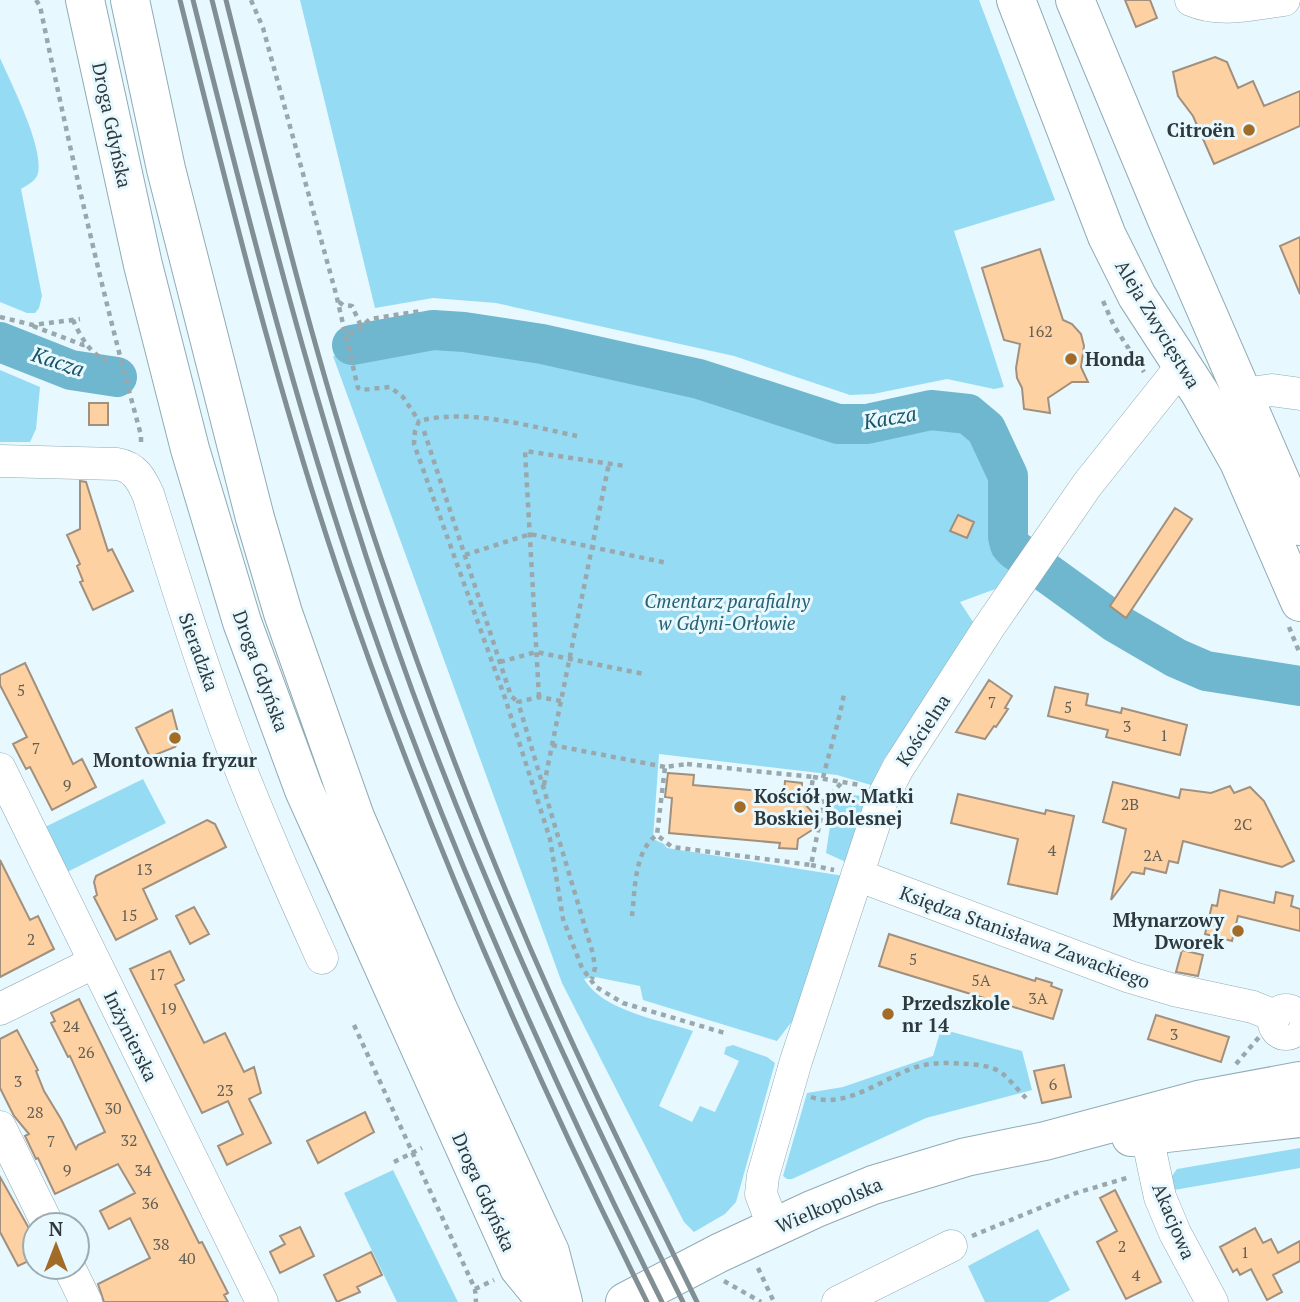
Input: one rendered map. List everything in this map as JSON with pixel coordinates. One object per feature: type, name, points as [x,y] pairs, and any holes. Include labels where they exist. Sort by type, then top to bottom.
[{"type":"main road","points":[[67,0],[97,55]]},
{"type":"main road","name":"Droga Gdyńska","points":[[85,0],[149,292],[190,449],[242,622],[304,790],[438,1091],[519,1268],[547,1302]]},
{"type":"main road","name":"Droga Gdyńska","points":[[130,0],[166,169],[255,518],[283,613],[355,817],[438,1009],[550,1252],[563,1302]]},
{"type":"main road","name":"Aleja Zwycięstwa","points":[[1016,0],[1107,236],[1137,296],[1200,393],[1239,462],[1300,602]]},
{"type":"main road","points":[[1075,0],[1300,526]]},
{"type":"main road","name":"Wielkopolska","points":[[625,1302],[774,1227],[873,1185],[921,1169],[1045,1141],[1198,1100],[1300,1081]]},
{"type":"main road","name":"Wielkopolska","points":[[1045,1141],[1147,1136],[1300,1118]]},
{"type":"street","points":[[1191,0],[1221,8],[1284,0]]},
{"type":"street","name":"Kościelna","points":[[774,1227],[761,1194],[763,1176],[796,1061],[883,797],[898,768],[998,615],[1108,456],[1181,367]]},
{"type":"street","points":[[1244,394],[1272,390],[1300,394]]},
{"type":"street","name":"Sieradzka","points":[[0,461],[117,464],[132,470],[141,479],[233,749],[260,819],[322,958]]},
{"type":"street","name":"Inżynierska","points":[[0,769],[10,815],[95,962],[261,1302]]},
{"type":"street","name":"Księdza Stanisława Zawackiego","points":[[857,876],[1130,977],[1174,990],[1254,1007],[1274,1020]]},
{"type":"street","points":[[0,1009],[95,962]]},
{"type":"street","points":[[0,1127],[41,1211]]},
{"type":"street","name":"Akacjowa","points":[[1147,1136],[1160,1197],[1175,1233],[1212,1302]]},
{"type":"street","points":[[838,1302],[951,1246]]},
{"type":"street","points":[[76,1281],[86,1302]]},
{"type":"path","points":[[36,0],[40,6],[109,318],[141,435],[140,448]]},
{"type":"path","points":[[251,0],[263,27],[338,301],[358,388],[390,387],[404,397],[419,421]]},
{"type":"path","points":[[338,301],[352,306],[361,326]]},
{"type":"path","points":[[349,334],[370,319],[421,311]]},
{"type":"path","points":[[0,317],[83,345],[88,344]]},
{"type":"path","points":[[73,320],[95,356],[112,362]]},
{"type":"path","points":[[29,325],[80,320]]},
{"type":"path","points":[[419,421],[436,417],[467,417],[577,436]]},
{"type":"path","points":[[419,421],[414,444],[505,698],[550,839],[558,900],[568,936],[582,968],[596,987],[623,1003],[728,1034]]},
{"type":"path","points":[[424,431],[511,696],[518,702],[593,954],[595,968],[592,981]]},
{"type":"path","points":[[539,697],[525,451],[625,466]]},
{"type":"path","points":[[544,788],[609,463]]},
{"type":"path","points":[[465,555],[530,534],[667,562]]},
{"type":"path","points":[[500,662],[536,652],[644,674]]},
{"type":"path","points":[[823,778],[844,694]]},
{"type":"path","points":[[518,702],[539,697],[561,701]]},
{"type":"path","points":[[552,745],[665,766],[687,764],[843,780],[870,788]]},
{"type":"path","points":[[632,916],[641,858],[649,841],[657,835],[665,766]]},
{"type":"path","points":[[813,777],[810,800],[824,802]]},
{"type":"path","points":[[657,835],[672,847],[811,865],[824,802],[843,780]]},
{"type":"path","points":[[1235,1066],[1274,1020]]},
{"type":"path","points":[[354,1025],[475,1289],[476,1302]]},
{"type":"path","points":[[804,1094],[816,1099],[832,1099],[857,1094],[922,1065],[946,1063],[994,1069],[1002,1073],[1026,1098]]},
{"type":"path","points":[[394,1162],[422,1148]]},
{"type":"path","points":[[951,1246],[1076,1193],[1138,1176]]},
{"type":"path","points":[[758,1267],[774,1302]]},
{"type":"path","points":[[720,1279],[761,1302]]},
{"type":"path","points":[[475,1289],[494,1280]]},
{"type":"green space","points":[[300,0],[979,0],[1055,200],[954,231],[1004,387],[994,389],[947,379],[873,394],[850,395],[734,356],[496,303],[433,298],[375,308]]},
{"type":"green space","points":[[0,58],[26,117],[39,165],[37,176],[21,189],[42,296],[35,313],[27,313],[0,302]]},
{"type":"green space","name":"Cmentarz parafialny w Gdyni-Orłowie","points":[[442,333],[702,390],[835,430],[862,433],[887,427],[964,418],[983,435],[1000,469],[1004,494],[1002,545],[1022,563],[1009,584],[960,602],[977,628],[884,759],[871,785],[837,775],[659,754],[653,839],[667,848],[844,876],[806,1003],[777,1041],[643,1000],[640,986],[595,977],[584,979],[593,990],[618,1007],[693,1031],[659,1106],[692,1122],[700,1106],[715,1112],[739,1061],[724,1054],[726,1047],[733,1045],[767,1057],[775,1063],[736,1202],[725,1214],[694,1232],[684,1222],[562,983],[333,356]]},
{"type":"green space","points":[[0,370],[40,387],[36,429],[30,442],[0,442]]},
{"type":"green space","points":[[143,779],[166,823],[65,873],[43,828]]},
{"type":"green space","points":[[840,797],[868,797],[848,863],[826,853],[833,806]]},
{"type":"green space","points":[[941,1029],[1022,1051],[1032,1090],[926,1118],[792,1179],[783,1176],[807,1093],[843,1087],[933,1056]]},
{"type":"green space","points":[[1300,1148],[1300,1168],[1174,1190],[1172,1176],[1177,1169]]},
{"type":"green space","points":[[393,1170],[458,1302],[397,1302],[344,1193]]},
{"type":"green space","points":[[1038,1229],[1070,1290],[1048,1302],[985,1302],[968,1266]]},
{"type":"building","points":[[1125,0],[1150,0],[1157,18],[1136,27]]},
{"type":"building","points":[[1215,57],[1227,62],[1238,88],[1253,81],[1264,106],[1300,91],[1300,126],[1214,164],[1193,116],[1178,96],[1173,72]]},
{"type":"building","points":[[1300,237],[1300,294],[1280,246]]},
{"type":"building","points":[[1040,249],[1063,320],[1072,324],[1081,334],[1084,346],[1081,367],[1088,382],[1072,382],[1048,398],[1050,413],[1024,409],[1016,368],[1020,344],[1004,340],[982,268]]},
{"type":"building","points":[[89,403],[108,403],[108,425],[89,425]]},
{"type":"building","points":[[80,481],[86,482],[108,551],[112,549],[133,591],[93,610],[80,582],[83,581],[77,566],[80,564],[67,535],[80,529]]},
{"type":"building","points":[[1175,508],[1192,519],[1126,618],[1110,606]]},
{"type":"building","points":[[958,515],[974,522],[967,538],[950,531]]},
{"type":"building","points":[[25,663],[73,764],[82,759],[96,787],[52,810],[30,767],[26,769],[13,744],[27,737],[0,685],[0,675]]},
{"type":"building","points":[[989,680],[1012,696],[1005,708],[1008,709],[985,739],[956,732]]},
{"type":"building","points":[[1055,687],[1088,694],[1086,705],[1121,713],[1122,708],[1187,725],[1180,755],[1106,737],[1108,730],[1048,716]]},
{"type":"building","points":[[172,710],[180,740],[175,747],[150,757],[136,728]]},
{"type":"building","name":"Kościół pw. Matki Boskiej Bolesnej","points":[[668,773],[694,775],[693,785],[784,793],[785,781],[802,783],[801,800],[814,814],[812,830],[798,839],[797,849],[779,848],[780,843],[669,833],[672,798],[665,797]]},
{"type":"building","points":[[1113,782],[1179,798],[1181,789],[1211,793],[1230,786],[1234,793],[1250,787],[1264,801],[1294,861],[1282,867],[1183,841],[1178,863],[1169,861],[1166,873],[1145,868],[1144,874],[1132,872],[1111,900],[1126,829],[1103,822]]},
{"type":"building","points":[[958,794],[1045,814],[1046,810],[1074,816],[1057,894],[1008,884],[1018,839],[951,823]]},
{"type":"building","points":[[207,820],[215,824],[226,847],[143,889],[157,919],[116,940],[94,897],[97,895],[94,882],[96,876]]},
{"type":"building","points":[[0,860],[30,920],[38,916],[54,949],[0,977]]},
{"type":"building","points":[[1220,890],[1274,903],[1276,892],[1293,896],[1291,906],[1300,909],[1300,931],[1238,916],[1232,941],[1205,934],[1212,905],[1217,906]]},
{"type":"building","points":[[194,907],[209,934],[190,944],[176,916]]},
{"type":"building","points":[[889,934],[1035,981],[1036,978],[1052,983],[1051,986],[1062,990],[1053,1019],[879,966]]},
{"type":"building","points":[[1182,950],[1203,955],[1198,976],[1176,972]]},
{"type":"building","points":[[170,951],[184,980],[175,985],[204,1043],[225,1033],[244,1072],[254,1067],[261,1093],[249,1099],[271,1143],[227,1165],[218,1146],[243,1134],[228,1101],[202,1113],[130,969]]},
{"type":"building","points":[[79,999],[199,1243],[202,1242],[228,1293],[224,1295],[228,1302],[104,1302],[98,1284],[150,1258],[130,1218],[109,1229],[100,1211],[135,1193],[118,1164],[55,1194],[25,1136],[29,1134],[14,1116],[0,1088],[0,1039],[17,1030],[38,1070],[36,1071],[44,1091],[76,1149],[78,1145],[105,1132],[70,1056],[68,1057],[51,1023],[55,1021],[51,1013]]},
{"type":"building","points":[[1156,1015],[1229,1037],[1221,1062],[1148,1039]]},
{"type":"building","points":[[1064,1065],[1071,1097],[1042,1103],[1034,1071]]},
{"type":"building","points":[[365,1112],[374,1132],[318,1163],[307,1141]]},
{"type":"building","points":[[0,1177],[21,1214],[21,1265],[18,1266],[0,1232]]},
{"type":"building","points":[[1115,1190],[1161,1282],[1126,1299],[1097,1242],[1117,1231],[1100,1198]]},
{"type":"building","points":[[300,1227],[314,1256],[280,1273],[270,1252],[285,1244],[280,1236]]},
{"type":"building","points":[[1255,1228],[1263,1243],[1271,1239],[1278,1253],[1300,1241],[1300,1261],[1273,1275],[1282,1292],[1267,1300],[1251,1269],[1240,1275],[1237,1269],[1233,1272],[1220,1247]]},
{"type":"building","points":[[371,1252],[382,1275],[357,1287],[360,1292],[337,1302],[324,1275]]},
{"type":"waterway","name":"Kacza","points":[[352,345],[433,330],[464,332],[542,344],[699,379],[838,424],[867,424],[931,410],[968,414],[986,429],[1008,476],[1008,537],[1015,550],[1116,623],[1176,658],[1206,671],[1300,686]]},
{"type":"waterway","name":"Kacza","points":[[0,342],[71,370],[117,377]]},
{"type":"railway","points":[[180,0],[234,215],[293,429],[371,665],[480,942],[561,1123],[647,1302]]},
{"type":"railway","points":[[193,0],[247,213],[306,425],[383,659],[493,939],[575,1122],[662,1302]]},
{"type":"railway","points":[[212,0],[303,348],[354,520],[412,690],[473,846],[539,1000],[609,1152],[683,1302]]},
{"type":"railway","points":[[226,0],[337,420],[420,670],[483,836],[529,946],[605,1114],[697,1302]]},
{"type":"place","name":"Citroën","points":[[1249,130]]},
{"type":"place","name":"Honda","points":[[1071,359]]},
{"type":"place","name":"Montownia fryzur","points":[[175,738]]},
{"type":"place","name":"Kościół pw. Matki Boskiej Bolesnej","points":[[740,807]]},
{"type":"place","name":"Młynarzowy Dworek","points":[[1238,931]]},
{"type":"place","name":"Przedszkole nr 14","points":[[888,1014]]}]
